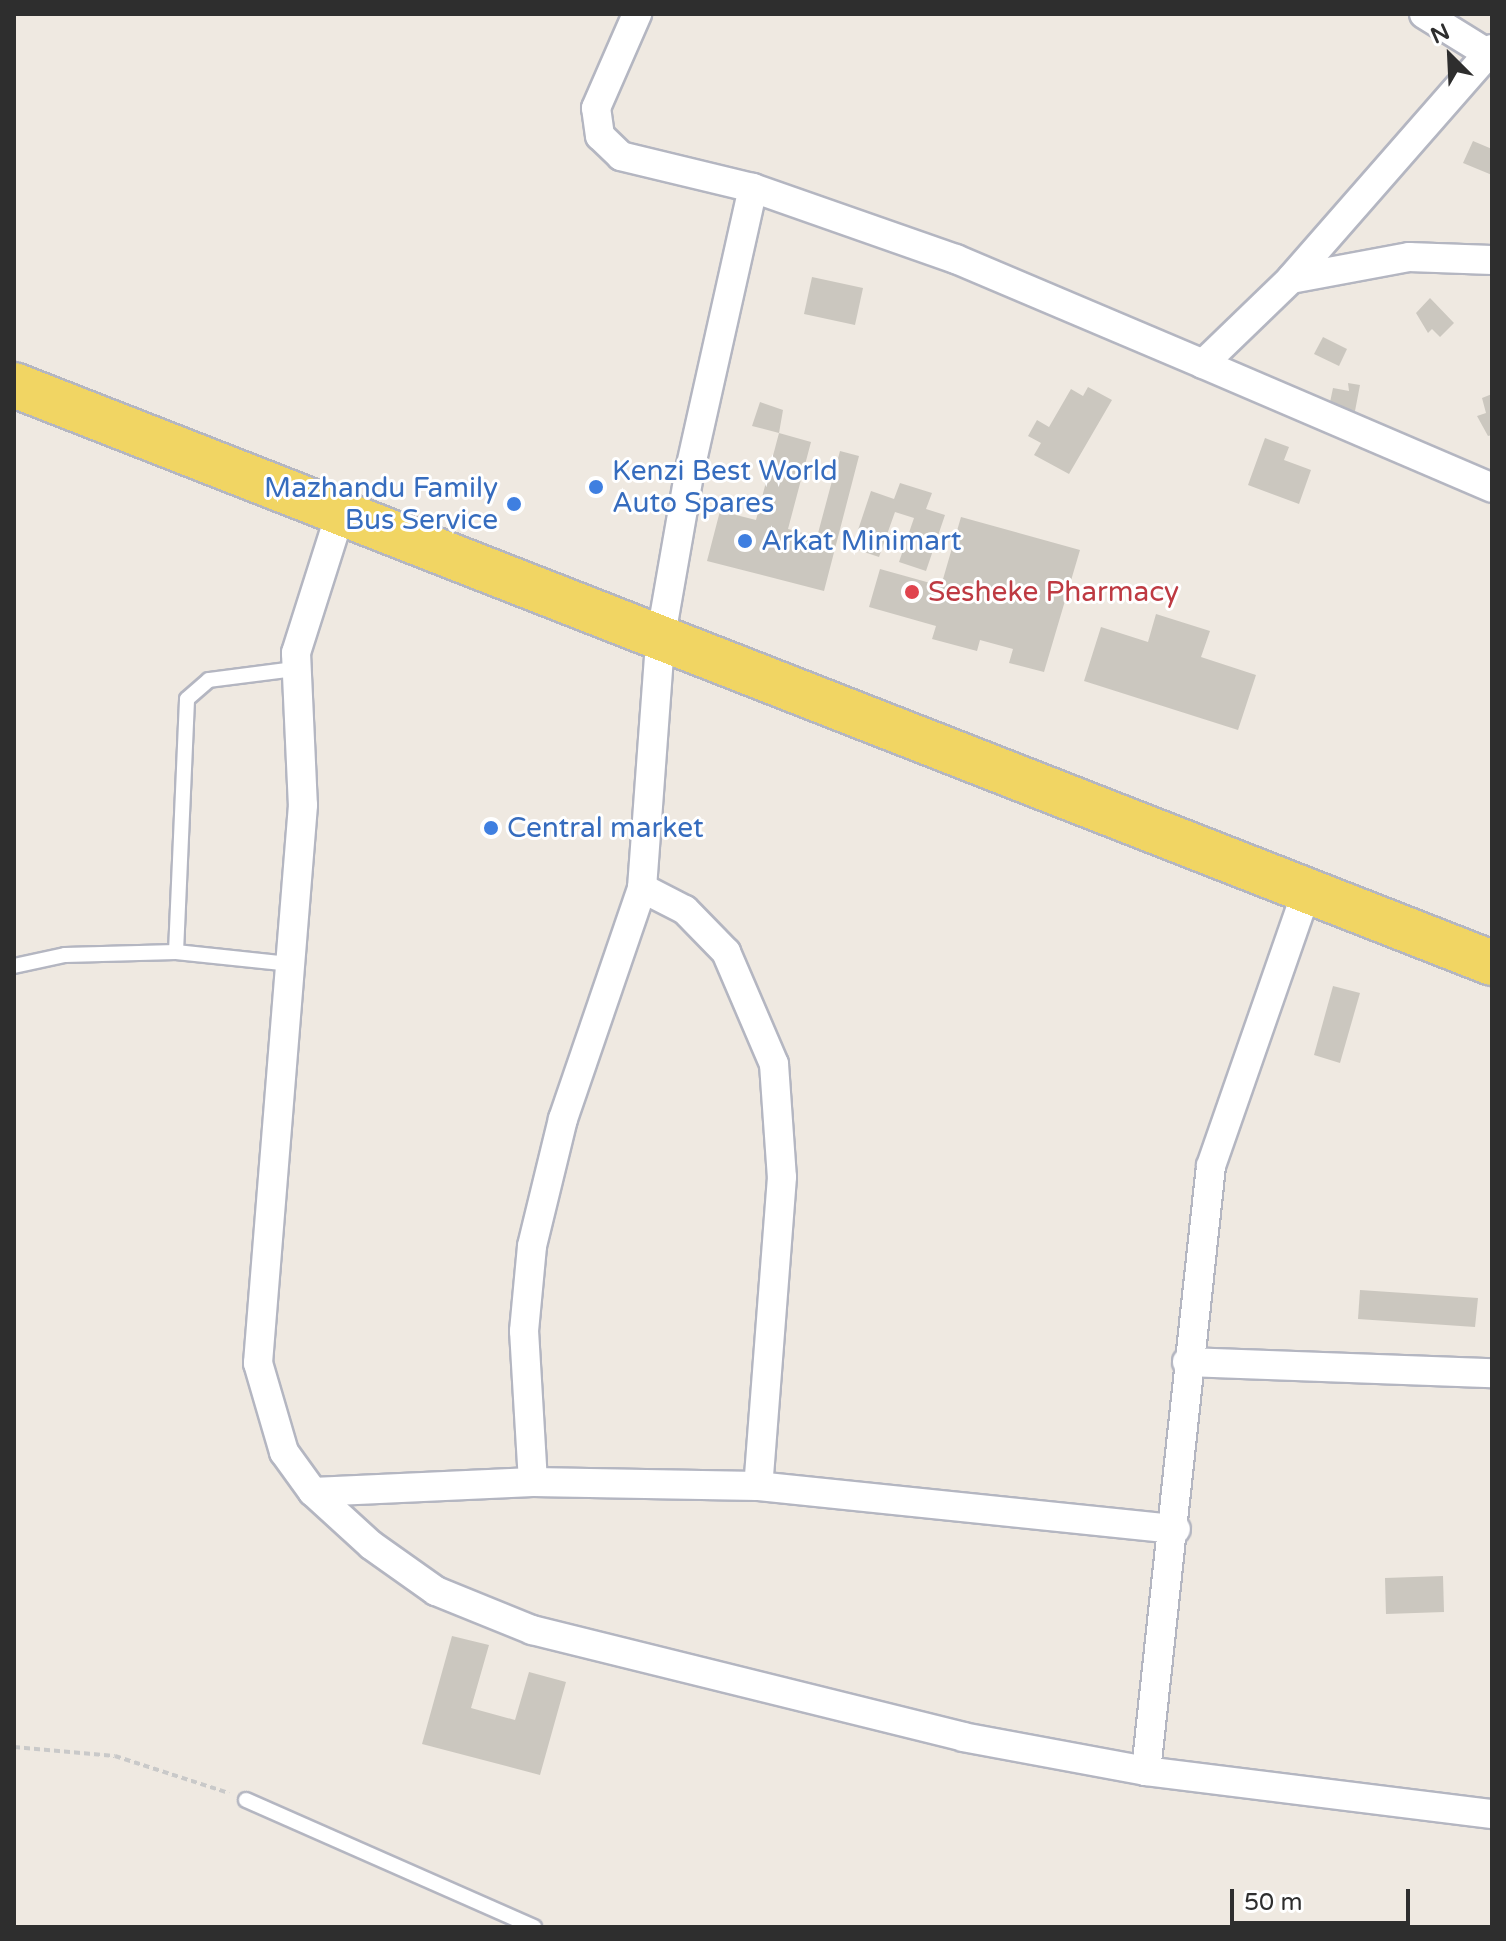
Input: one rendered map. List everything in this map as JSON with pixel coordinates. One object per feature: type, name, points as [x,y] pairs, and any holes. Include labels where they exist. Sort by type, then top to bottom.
[{"type":"main road","points":[[14,385],[341,511],[660,641],[1308,888],[1492,963]]},
{"type":"street","points":[[637,14],[596,108],[600,136],[621,156],[753,188],[956,259],[1492,488]]},
{"type":"street","points":[[1203,364],[1291,279],[1491,53],[1424,14]]},
{"type":"street","points":[[533,1482],[524,1331],[532,1246],[563,1119],[642,888],[660,641],[689,474],[753,188]]},
{"type":"street","points":[[1291,279],[1409,257],[1492,260]]},
{"type":"street","points":[[341,511],[307,603],[295,669],[304,754],[291,964],[258,1363],[284,1452],[313,1492],[371,1545],[436,1591],[532,1630],[963,1737],[1146,1771],[1492,1814]]},
{"type":"street","points":[[642,888],[685,910],[726,952],[774,1064],[782,1177],[758,1486]]},
{"type":"street","points":[[1146,1771],[1176,1529],[1187,1362],[1211,1166],[1308,888]]},
{"type":"street","points":[[1187,1362],[1492,1373]]},
{"type":"street","points":[[313,1492],[533,1482],[758,1486],[1176,1529]]},
{"type":"lane","points":[[176,952],[187,699],[209,680],[295,669]]},
{"type":"lane","points":[[14,966],[65,955],[176,952],[291,964]]},
{"type":"lane","points":[[246,1800],[534,1927]]},
{"type":"path","points":[[14,1747],[115,1756],[246,1800]]},
{"type":"building","points":[[1473,141],[1492,149],[1492,175],[1463,163]]},
{"type":"building","points":[[812,277],[863,288],[855,325],[804,314]]},
{"type":"building","points":[[1430,298],[1454,323],[1440,337],[1432,329],[1428,333],[1416,313]]},
{"type":"building","points":[[1323,337],[1347,349],[1339,366],[1314,354]]},
{"type":"building","points":[[1348,383],[1360,385],[1355,411],[1329,407],[1333,388],[1349,391]]},
{"type":"building","points":[[1088,387],[1112,400],[1069,474],[1034,455],[1041,443],[1028,436],[1037,420],[1049,427],[1071,389],[1083,396]]},
{"type":"building","points":[[1492,394],[1492,435],[1488,436],[1477,416],[1486,413],[1482,398]]},
{"type":"building","points":[[760,402],[783,410],[779,433],[752,426]]},
{"type":"building","points":[[779,433],[811,442],[788,529],[817,537],[840,451],[859,456],[824,591],[707,561],[720,511],[756,520]]},
{"type":"building","points":[[1265,438],[1289,447],[1284,460],[1311,470],[1299,504],[1248,485]]},
{"type":"building","points":[[900,483],[932,493],[926,509],[945,515],[926,571],[899,562],[914,518],[895,512],[879,557],[852,548],[871,491],[894,499]]},
{"type":"building","points":[[961,517],[1080,550],[1044,672],[1009,663],[1013,649],[980,640],[977,651],[932,639],[936,626],[869,607],[880,569],[941,586]]},
{"type":"building","points":[[1156,614],[1210,631],[1201,657],[1256,675],[1238,730],[1084,681],[1101,627],[1148,642]]},
{"type":"building","points":[[1333,986],[1360,993],[1340,1063],[1314,1055]]},
{"type":"building","points":[[1360,1290],[1478,1298],[1475,1327],[1358,1319]]},
{"type":"building","points":[[1443,1576],[1444,1612],[1386,1614],[1385,1578]]},
{"type":"building","points":[[452,1636],[489,1645],[471,1708],[515,1720],[529,1672],[566,1682],[540,1775],[422,1744]]},
{"type":"place","name":"Kenzi Best World Auto Spares","points":[[596,487]]},
{"type":"place","name":"Mazhandu Family Bus Service","points":[[514,504]]},
{"type":"place","name":"Arkat Minimart","points":[[745,541]]},
{"type":"place","name":"Sesheke Pharmacy","points":[[912,592]]},
{"type":"place","name":"Central market","points":[[491,828]]}]
